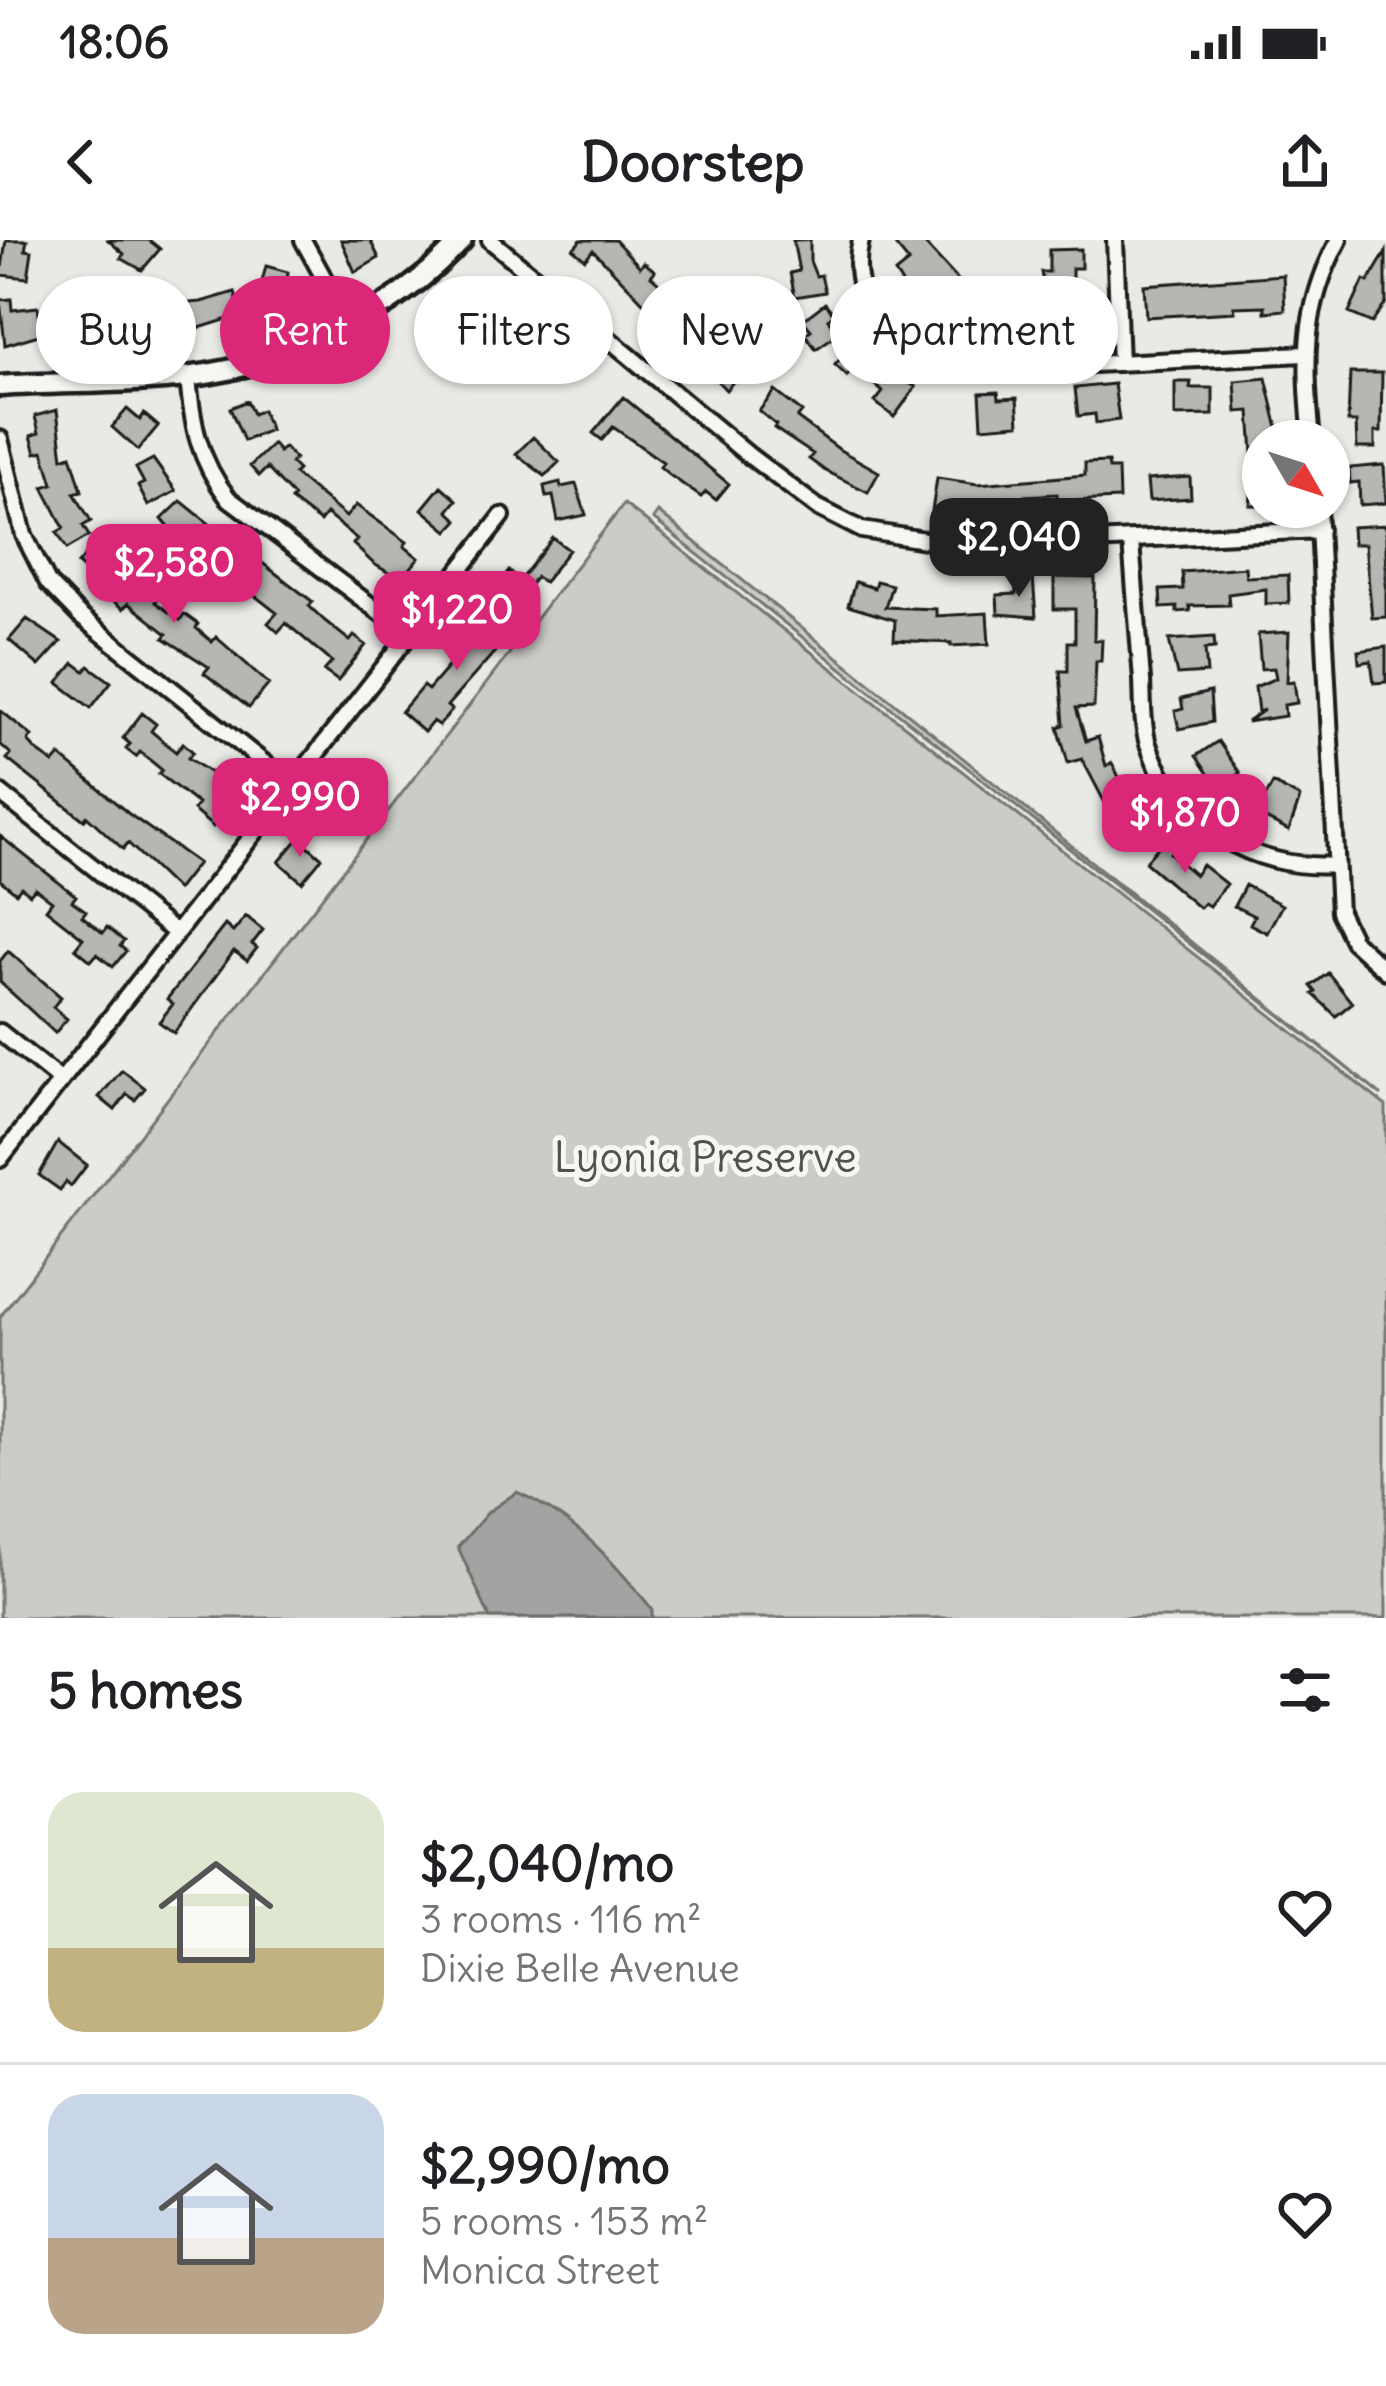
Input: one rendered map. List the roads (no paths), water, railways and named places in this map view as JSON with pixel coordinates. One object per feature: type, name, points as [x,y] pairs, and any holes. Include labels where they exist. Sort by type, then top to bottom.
[{"type":"street","points":[[303,240],[323,276]]},
{"type":"street","points":[[390,303],[462,240]]},
{"type":"street","points":[[490,240],[747,454],[817,507],[862,530],[969,547],[1320,530],[1339,912],[1353,941],[1386,971]]},
{"type":"street","points":[[860,240],[855,263],[870,310],[888,334],[925,359],[966,370],[1305,354]]},
{"type":"street","points":[[1115,240],[1120,363]]},
{"type":"street","points":[[1310,420],[1305,354],[1313,299],[1339,240]]},
{"type":"street","points":[[0,386],[42,384]]},
{"type":"street","points":[[189,384],[193,432],[209,474],[228,499],[410,635]]},
{"type":"street","points":[[0,439],[24,535],[48,583],[80,616],[292,785]]},
{"type":"street","points":[[0,1159],[502,516]]},
{"type":"street","points":[[1131,542],[1146,739],[1174,794],[1234,847],[1262,859],[1335,866]]},
{"type":"street","points":[[0,793],[176,933]]},
{"type":"street","points":[[0,1032],[60,1080]]},
{"type":"park label","name":"Lyonia Preserve","points":[[705,1157]]}]
